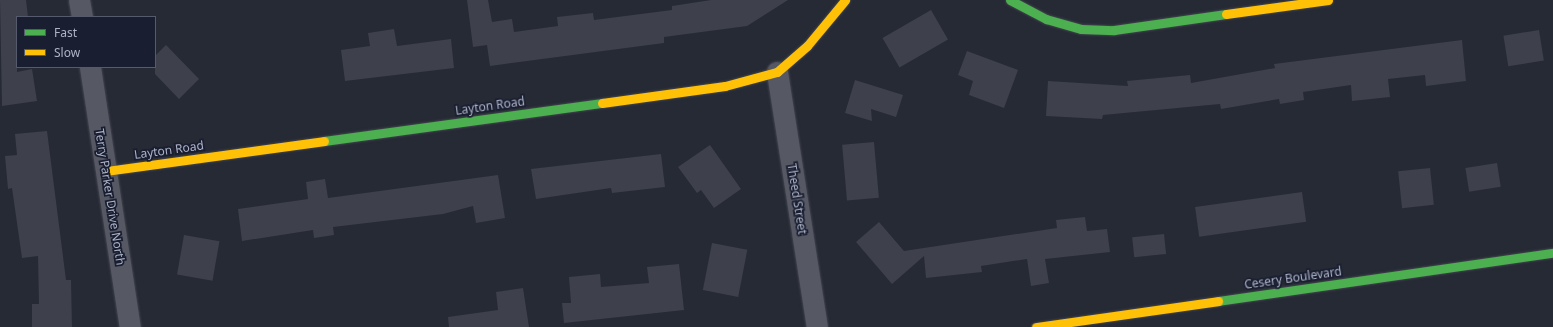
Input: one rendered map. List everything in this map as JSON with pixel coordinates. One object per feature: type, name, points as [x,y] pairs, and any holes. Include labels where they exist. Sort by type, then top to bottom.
[{"type":"street","points":[[79,0],[82,16]]},
{"type":"street","name":"Layton Road","points":[[106,171],[725,86],[777,72],[812,41],[845,0]]},
{"type":"street","points":[[1010,0],[1046,19],[1081,29],[1114,30],[1328,0]]},
{"type":"street","name":"Terry Parker Drive North","points":[[90,68],[130,327]]},
{"type":"street","name":"Theed Street","points":[[777,72],[817,327]]},
{"type":"street","name":"Cesery Boulevard","points":[[1036,327],[1553,253]]},
{"type":"building","points":[[0,0],[26,0],[28,16],[16,16],[16,68],[17,72],[32,69],[37,101],[2,106]]},
{"type":"building","points":[[467,0],[488,0],[492,22],[512,19],[514,32],[558,26],[557,17],[593,13],[594,20],[672,10],[672,6],[711,0],[788,0],[747,26],[664,37],[664,43],[490,66],[487,45],[473,47]]},
{"type":"building","points":[[931,10],[948,39],[900,67],[883,38]]},
{"type":"building","points":[[394,29],[397,46],[451,39],[454,68],[345,81],[341,50],[370,46],[368,33]]},
{"type":"building","points":[[1539,30],[1544,61],[1508,66],[1503,36]]},
{"type":"building","points":[[1462,40],[1466,81],[1426,86],[1425,75],[1388,79],[1390,97],[1352,101],[1351,85],[1303,92],[1304,100],[1280,104],[1279,99],[1221,109],[1220,104],[1103,115],[1102,119],[1046,116],[1048,81],[1128,86],[1127,81],[1190,75],[1191,83],[1275,68],[1274,64]]},
{"type":"building","points":[[166,45],[199,79],[179,99],[155,74],[156,55]]},
{"type":"building","points":[[967,51],[1018,70],[1004,108],[969,95],[973,81],[958,75]]},
{"type":"building","points":[[855,80],[903,95],[896,117],[871,109],[872,121],[845,113]]},
{"type":"building","points":[[47,131],[66,280],[71,280],[72,327],[32,327],[32,304],[39,304],[38,256],[22,258],[12,188],[8,189],[5,156],[17,155],[15,134]]},
{"type":"building","points":[[874,142],[879,198],[847,201],[842,145]]},
{"type":"building","points":[[710,145],[741,189],[714,208],[701,190],[697,193],[678,167]]},
{"type":"building","points":[[661,154],[665,187],[612,193],[611,188],[536,199],[531,169]]},
{"type":"building","points":[[1497,163],[1501,187],[1469,192],[1465,168]]},
{"type":"building","points":[[1430,168],[1434,205],[1402,208],[1398,171]]},
{"type":"building","points":[[498,175],[505,218],[476,223],[473,206],[443,214],[333,227],[334,235],[314,238],[313,230],[242,241],[238,209],[308,199],[306,182],[325,179],[328,198]]},
{"type":"building","points":[[1302,192],[1306,222],[1199,237],[1195,207]]},
{"type":"building","points":[[1085,217],[1087,231],[1107,229],[1110,252],[1045,259],[1049,283],[1031,286],[1027,259],[981,266],[982,272],[926,278],[924,256],[892,284],[856,242],[879,222],[904,251],[1057,228],[1056,220]]},
{"type":"building","points":[[1164,234],[1166,254],[1134,257],[1132,237]]},
{"type":"building","points":[[184,235],[219,241],[213,281],[177,274]]},
{"type":"building","points":[[712,243],[747,250],[738,297],[703,290]]},
{"type":"building","points":[[679,264],[684,310],[564,323],[562,303],[571,303],[569,277],[600,274],[601,287],[649,283],[647,267]]},
{"type":"building","points":[[523,288],[529,327],[449,327],[448,317],[498,310],[496,292]]},
{"type":"traffic: fast","points":[[1010,0],[1046,19],[1081,29],[1114,30],[1226,14]]},
{"type":"traffic: fast","points":[[324,141],[602,103]]},
{"type":"traffic: fast","points":[[1218,301],[1553,253]]},
{"type":"traffic: slow","points":[[602,103],[725,86],[777,72],[807,46],[845,0]]},
{"type":"traffic: slow","points":[[1226,14],[1328,0]]},
{"type":"traffic: slow","points":[[106,171],[324,141]]},
{"type":"traffic: slow","points":[[1036,327],[1218,301]]}]
